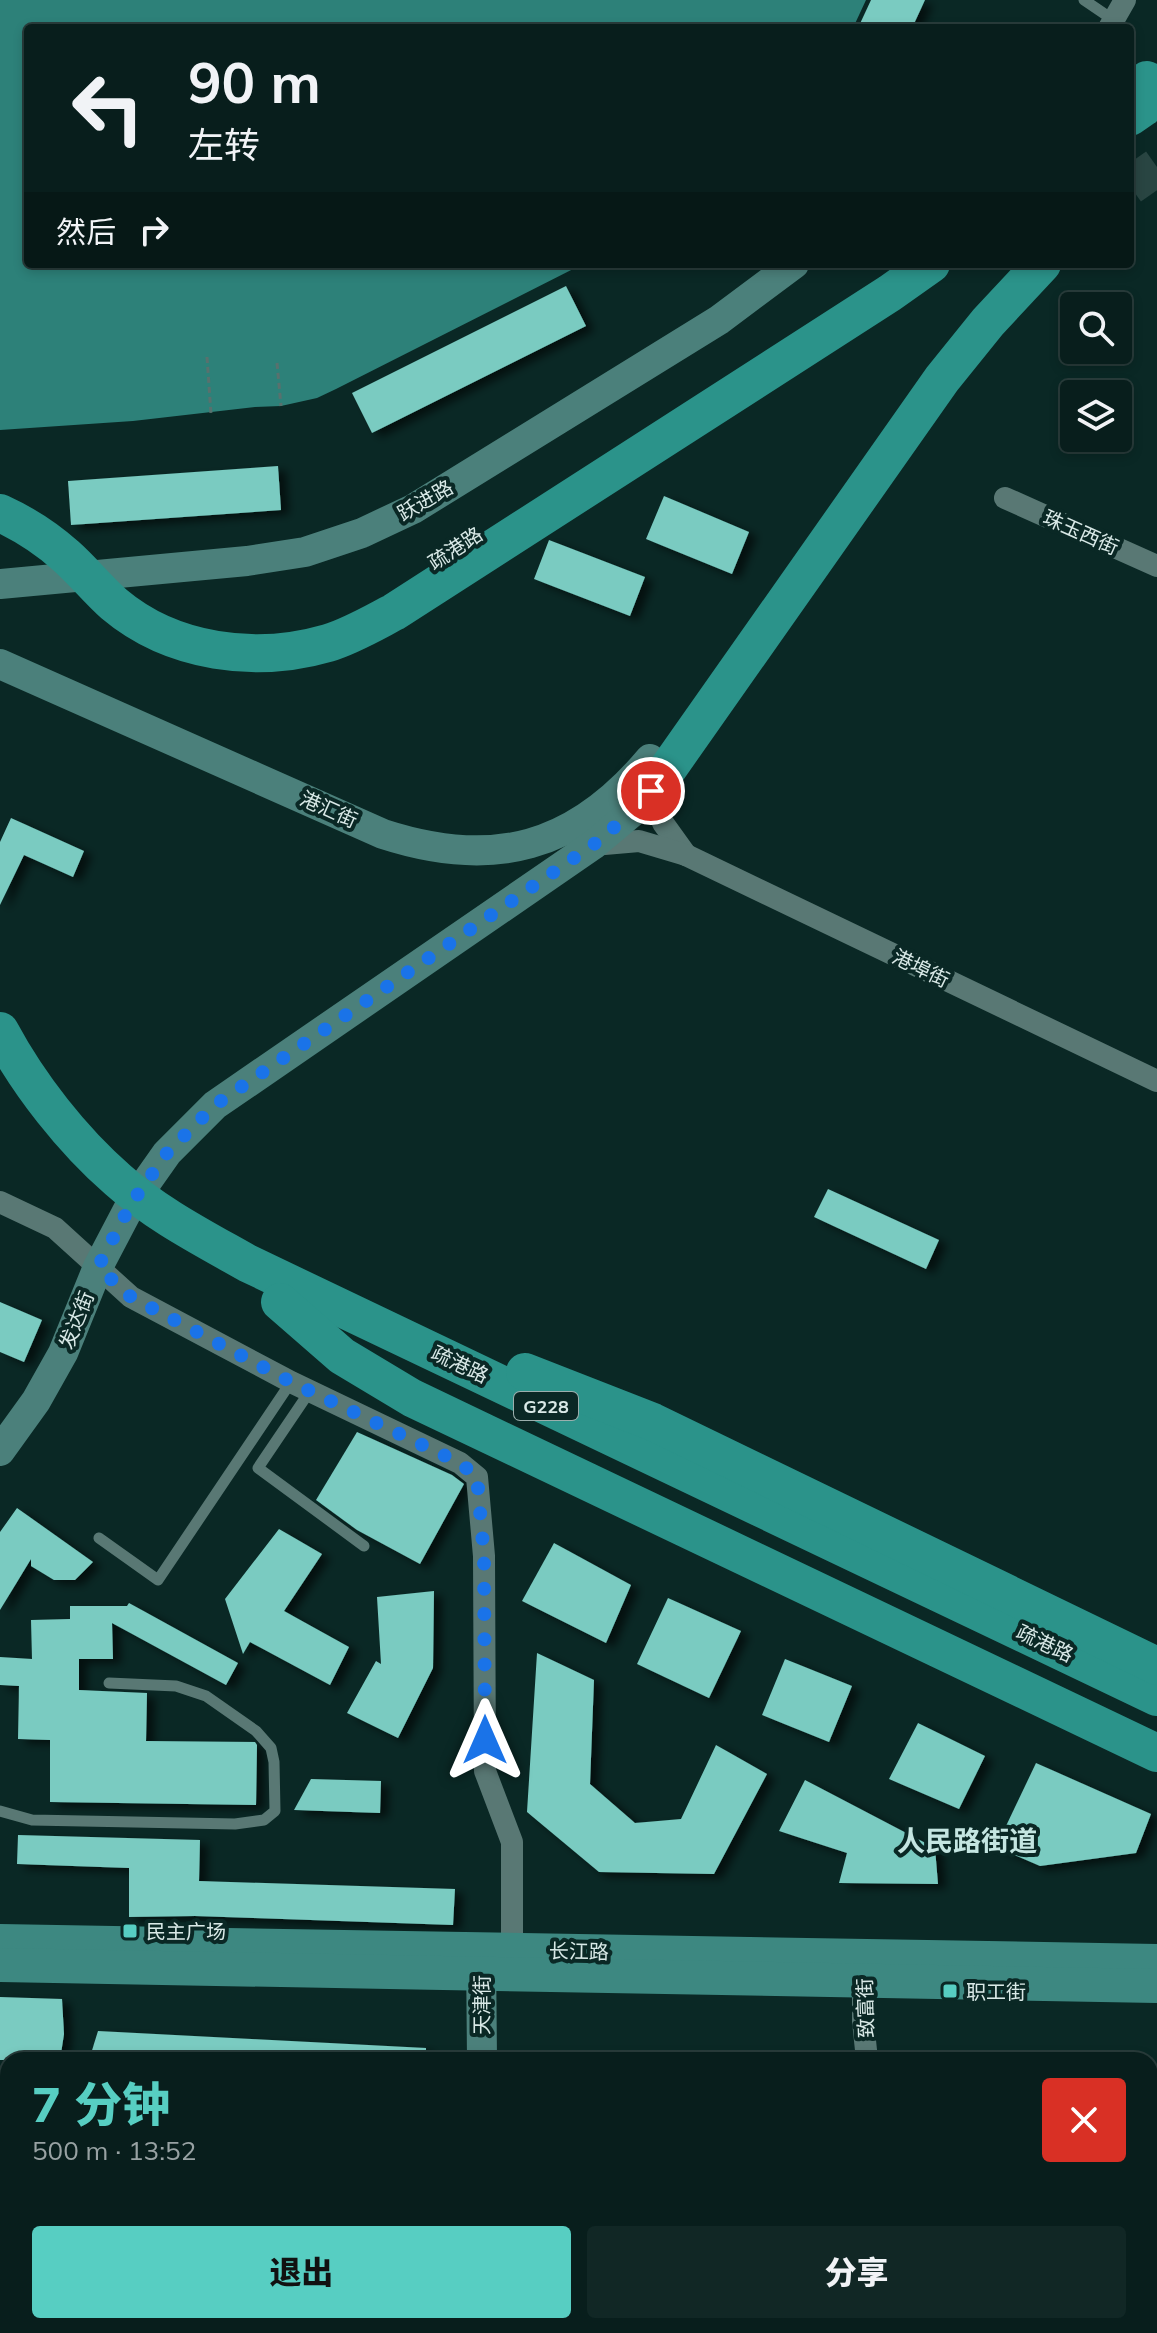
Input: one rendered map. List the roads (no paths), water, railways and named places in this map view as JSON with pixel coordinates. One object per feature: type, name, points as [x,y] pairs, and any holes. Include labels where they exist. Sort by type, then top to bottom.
[{"type":"highway","name":"疏港路","points":[[729,384],[886,268]]},
{"type":"highway","name":"疏港路","points":[[0,489],[52,516],[132,590],[179,618],[210,628],[239,632],[296,630],[324,623],[385,593],[729,384],[890,293],[925,268]]},
{"type":"highway","points":[[656,774],[870,439],[922,368],[1004,268]]},
{"type":"highway","points":[[656,774],[942,379],[981,330],[1038,268]]},
{"type":"highway","points":[[0,513],[37,533],[68,557],[117,606],[170,636],[205,648],[237,653],[267,654],[297,650],[330,642],[394,612],[729,384]]},
{"type":"highway","name":"疏港路","points":[[0,1031],[75,1137],[118,1181],[182,1227],[367,1321],[1157,1697]]},
{"type":"highway","name":"疏港路","points":[[0,1076],[58,1152],[103,1198],[171,1246],[280,1302],[1157,1720]]},
{"type":"highway","points":[[280,1302],[342,1356],[412,1398],[1157,1753]]},
{"type":"highway","points":[[367,1321],[520,1370],[653,1422],[1157,1666]]},
{"type":"main road","name":"长江路","points":[[0,1941],[496,1962]]},
{"type":"main road","name":"长江路","points":[[0,1965],[496,1962],[863,1968],[1157,1961]]},
{"type":"main road","name":"长江路","points":[[863,1968],[1157,1986]]},
{"type":"street","name":"跃进路","points":[[0,584],[247,561],[305,552],[362,533],[413,509],[692,336],[789,268]]},
{"type":"street","name":"珠玉西街","points":[[1005,498],[1157,566]]},
{"type":"street","name":"港汇街","points":[[0,664],[395,838],[419,846],[458,851],[500,850],[543,858]]},
{"type":"street","name":"港汇街","points":[[0,684],[379,851],[421,864],[469,870],[505,867],[543,858],[574,827],[603,808],[630,784],[656,774]]},
{"type":"street","name":"发达街","points":[[0,1451],[36,1401],[63,1353],[98,1267],[131,1204],[167,1153],[215,1105],[543,858],[593,845],[630,814],[656,774]]},
{"type":"street","points":[[656,774],[663,823],[686,855]]},
{"type":"street","name":"港埠街","points":[[593,845],[639,841],[686,855],[1157,1081]]},
{"type":"street","points":[[0,1202],[55,1228],[131,1297],[300,1386],[460,1463],[477,1477],[484,1556],[485,1771],[512,1842],[496,1962]]},
{"type":"street","name":"天津街","points":[[483,2052],[496,1962]]},
{"type":"street","name":"致富街","points":[[863,1968],[866,2052]]},
{"type":"lane","points":[[1084,0],[1115,16]]},
{"type":"lane","points":[[99,1538],[158,1580],[300,1386]]},
{"type":"lane","points":[[300,1386],[258,1468],[364,1546]]},
{"type":"lane","points":[[0,1811],[42,1821],[235,1824],[264,1820],[275,1811],[271,1748],[256,1731],[206,1696],[176,1686],[109,1683]]},
{"type":"water","points":[[0,0],[866,0],[855,24],[24,24],[24,268],[575,268],[317,398],[281,406],[133,421],[0,430]]},
{"type":"tunnel","points":[[1134,183],[1157,167]]},
{"type":"place","name":"民主广场","points":[[130,1931]]},
{"type":"place","name":"职工街","points":[[950,1991]]},
{"type":"district","name":"人民路街道","points":[[967,1840]]}]
